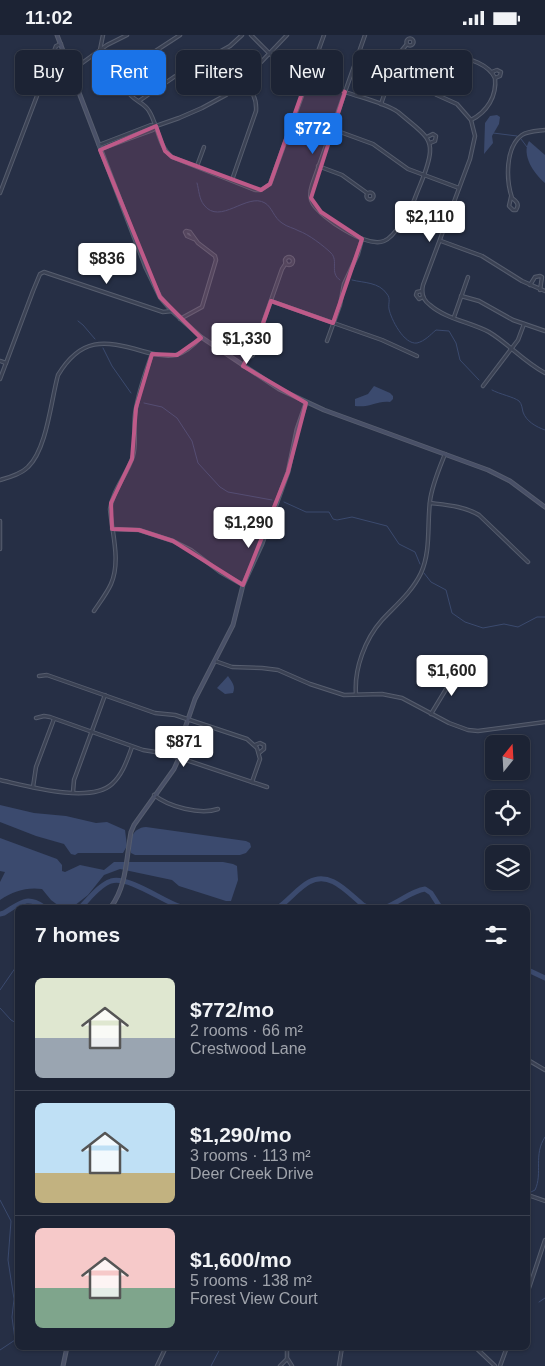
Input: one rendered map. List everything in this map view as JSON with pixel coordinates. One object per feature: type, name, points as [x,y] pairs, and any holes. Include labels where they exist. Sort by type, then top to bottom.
[{"type":"main road","points":[[58,35],[63,50]]},
{"type":"main road","points":[[80,95],[146,268],[160,297],[180,319],[201,337],[242,365],[279,389],[306,403],[500,475],[545,507]]},
{"type":"main road","points":[[112,905],[119,896],[123,884],[131,832],[137,818],[174,769],[179,758],[195,699],[232,625],[242,585],[262,544],[288,472],[297,429],[306,403]]},
{"type":"main road","points":[[63,1366],[66,1350]]},
{"type":"street","points":[[100,50],[103,35]]},
{"type":"street","points":[[100,50],[127,35]]},
{"type":"street","points":[[156,50],[180,35]]},
{"type":"street","points":[[139,101],[174,77],[230,47],[242,35]]},
{"type":"street","points":[[251,35],[270,54]]},
{"type":"street","points":[[261,63],[286,35]]},
{"type":"street","points":[[318,50],[324,35]]},
{"type":"street","points":[[344,92],[397,112],[427,137],[430,143],[430,152],[423,175],[410,208],[390,237],[382,242],[376,243],[362,239],[344,230],[313,203],[310,192],[318,166],[332,129],[344,92],[365,35]]},
{"type":"street","points":[[0,193],[56,46],[61,44]]},
{"type":"street","points":[[402,50],[407,44]]},
{"type":"street","points":[[471,120],[482,113],[489,105],[494,91],[495,78],[492,72],[482,65],[472,62]]},
{"type":"street","points":[[492,72],[497,70],[501,72],[495,78]]},
{"type":"street","points":[[130,95],[147,107],[165,151],[172,157],[255,190],[262,190],[270,184],[301,95]]},
{"type":"street","points":[[100,150],[153,130],[156,126],[208,105],[226,95]]},
{"type":"street","points":[[232,180],[256,111],[257,103],[254,95]]},
{"type":"street","points":[[381,105],[385,95]]},
{"type":"street","points":[[437,95],[457,103],[471,120],[475,136],[441,241],[422,291],[423,297],[429,305],[438,311],[488,332],[528,363],[544,372],[545,368]]},
{"type":"street","points":[[98,145],[151,125],[156,126]]},
{"type":"street","points":[[332,129],[374,143],[401,165],[459,188]]},
{"type":"street","points":[[511,197],[518,205],[513,210],[509,206],[511,197],[506,173],[512,150],[517,140],[528,132],[545,130]]},
{"type":"street","points":[[427,137],[433,134],[436,136],[436,141],[430,143]]},
{"type":"street","points":[[197,166],[204,147]]},
{"type":"street","points":[[318,166],[342,175],[368,193]]},
{"type":"street","points":[[180,319],[202,307],[216,260],[215,256],[194,239]]},
{"type":"street","points":[[327,341],[340,305],[344,284],[358,254],[362,239]]},
{"type":"street","points":[[441,241],[482,256],[530,285],[545,291]]},
{"type":"street","points":[[242,365],[248,356],[253,356],[252,350],[282,269],[286,263]]},
{"type":"street","points":[[0,379],[33,291],[40,274],[44,272],[163,313],[172,311]]},
{"type":"street","points":[[530,285],[535,277],[540,276],[542,277],[540,289]]},
{"type":"street","points":[[454,317],[468,277]]},
{"type":"street","points":[[422,291],[417,292],[416,295],[419,299],[423,297]]},
{"type":"street","points":[[461,295],[479,301],[513,320],[545,331]]},
{"type":"street","points":[[271,301],[382,340],[418,357]]},
{"type":"street","points":[[483,386],[518,340],[524,324]]},
{"type":"street","points":[[0,480],[21,473],[28,468],[38,454],[58,375],[71,357],[85,348],[99,343],[115,344],[161,356],[177,355],[190,348],[201,337]]},
{"type":"street","points":[[94,611],[111,584],[114,574],[115,555],[111,503],[117,486],[132,459],[135,447],[136,408],[152,354]]},
{"type":"street","points":[[0,361],[6,363]]},
{"type":"street","points":[[356,694],[357,672],[374,631],[405,598],[415,585],[422,571],[428,545],[432,490],[445,454]]},
{"type":"street","points":[[430,503],[465,508],[479,515],[528,562]]},
{"type":"street","points":[[0,521],[0,549]]},
{"type":"street","points":[[112,529],[139,530],[173,541],[191,550],[220,572],[242,585]]},
{"type":"street","points":[[214,661],[232,667],[262,667],[278,670],[305,682],[344,695],[382,694],[402,698],[460,728],[478,731],[545,722]]},
{"type":"street","points":[[431,714],[457,671]]},
{"type":"street","points":[[39,675],[47,675],[155,713],[175,715],[247,739],[255,745],[260,759],[252,782]]},
{"type":"street","points":[[72,792],[74,780],[104,695]]},
{"type":"street","points":[[36,718],[44,716],[132,747],[161,752],[267,787]]},
{"type":"street","points":[[33,787],[36,766],[54,719]]},
{"type":"street","points":[[255,745],[260,743],[264,745],[264,749],[259,753]]},
{"type":"street","points":[[0,780],[33,787],[94,793],[104,790],[111,785],[123,770],[132,747]]},
{"type":"street","points":[[154,795],[166,804],[173,806],[208,812],[218,809]]},
{"type":"street","points":[[530,1062],[545,1070]]},
{"type":"street","points":[[530,1196],[545,1201]]},
{"type":"street","points":[[530,1285],[545,1240]]},
{"type":"street","points":[[157,1366],[165,1350]]},
{"type":"street","points":[[287,1350],[287,1359],[292,1366]]},
{"type":"street","points":[[339,1366],[342,1350]]},
{"type":"street","points":[[479,1350],[495,1366]]},
{"type":"street","points":[[500,1366],[506,1350]]},
{"type":"street","points":[[280,1366],[287,1359]]},
{"type":"highlighted area","points":[[307,79],[345,92],[311,198],[321,212],[362,239],[333,323],[271,301],[256,343],[243,366],[306,403],[288,472],[243,585],[173,541],[139,530],[112,529],[111,503],[132,459],[136,408],[152,354],[177,355],[201,338],[160,297],[100,150],[156,126],[165,151],[172,157],[261,190],[270,184]]},
{"type":"water","points":[[497,115],[500,117],[499,124],[492,136],[493,143],[484,154],[485,123],[490,116]]},
{"type":"water","points":[[529,141],[545,155],[545,183],[530,164],[527,152]]},
{"type":"water","points":[[374,386],[390,393],[393,399],[390,402],[355,406],[355,399],[368,394]]},
{"type":"water","points":[[228,676],[233,684],[234,691],[233,693],[225,694],[217,688]]},
{"type":"water","points":[[0,805],[34,813],[66,816],[96,823],[107,822],[125,830],[127,846],[123,853],[71,854],[64,844],[36,836],[0,822]]},
{"type":"water","points":[[146,827],[246,841],[250,843],[251,847],[246,853],[240,855],[135,855],[131,853],[132,836],[137,830]]},
{"type":"water","points":[[0,838],[57,859],[62,865],[62,871],[65,872],[80,865],[104,870],[114,862],[223,862],[237,866],[238,880],[231,901],[226,901],[179,886],[172,880],[120,869],[104,875],[88,895],[75,905],[58,905],[42,889],[20,890],[0,900],[0,882],[5,872],[0,871]]},
{"type":"waterway","points":[[493,133],[517,136]]},
{"type":"waterway","points":[[521,139],[527,147]]},
{"type":"waterway","points":[[197,183],[202,203],[210,210],[226,211],[250,202],[258,201],[265,203],[282,223],[307,235],[331,253],[334,260],[335,274],[340,280]]},
{"type":"waterway","points":[[352,280],[371,284],[384,290],[389,298],[389,309],[395,325],[403,336],[412,343],[422,341],[436,330],[449,331],[456,343],[460,360],[479,380]]},
{"type":"waterway","points":[[78,321],[95,339]]},
{"type":"waterway","points":[[103,348],[112,366],[131,393]]},
{"type":"waterway","points":[[492,390],[519,401],[526,418],[545,430]]},
{"type":"waterway","points":[[144,403],[162,407],[177,418],[192,441],[198,463],[220,487],[228,492],[272,500]]},
{"type":"waterway","points":[[284,502],[306,512],[329,512],[333,519],[337,520],[352,517],[387,526],[399,544],[415,552],[420,564]]},
{"type":"waterway","points":[[424,573],[431,582],[446,590],[452,613],[465,622],[483,628],[504,624],[518,627],[537,617],[545,617]]},
{"type":"waterway","points":[[281,905],[309,882],[317,879],[324,879],[338,884],[363,905]]},
{"type":"waterway","points":[[83,905],[102,886],[111,881],[119,880],[136,885],[176,905]]},
{"type":"waterway","points":[[390,905],[425,889],[431,893],[439,905]]},
{"type":"waterway","points":[[17,905],[28,901],[41,905]]},
{"type":"waterway","points":[[0,914],[15,906]]},
{"type":"waterway","points":[[0,990],[15,968]]},
{"type":"waterway","points":[[530,971],[545,978]]},
{"type":"waterway","points":[[0,1008],[15,1022]]},
{"type":"waterway","points":[[530,1192],[535,1190],[537,1184],[541,1144],[545,1137]]},
{"type":"waterway","points":[[0,1200],[11,1221],[8,1260],[14,1299],[12,1317],[15,1340],[0,1350]]},
{"type":"waterway","points":[[539,1302],[545,1298]]},
{"type":"waterway","points":[[211,1366],[219,1350]]}]
